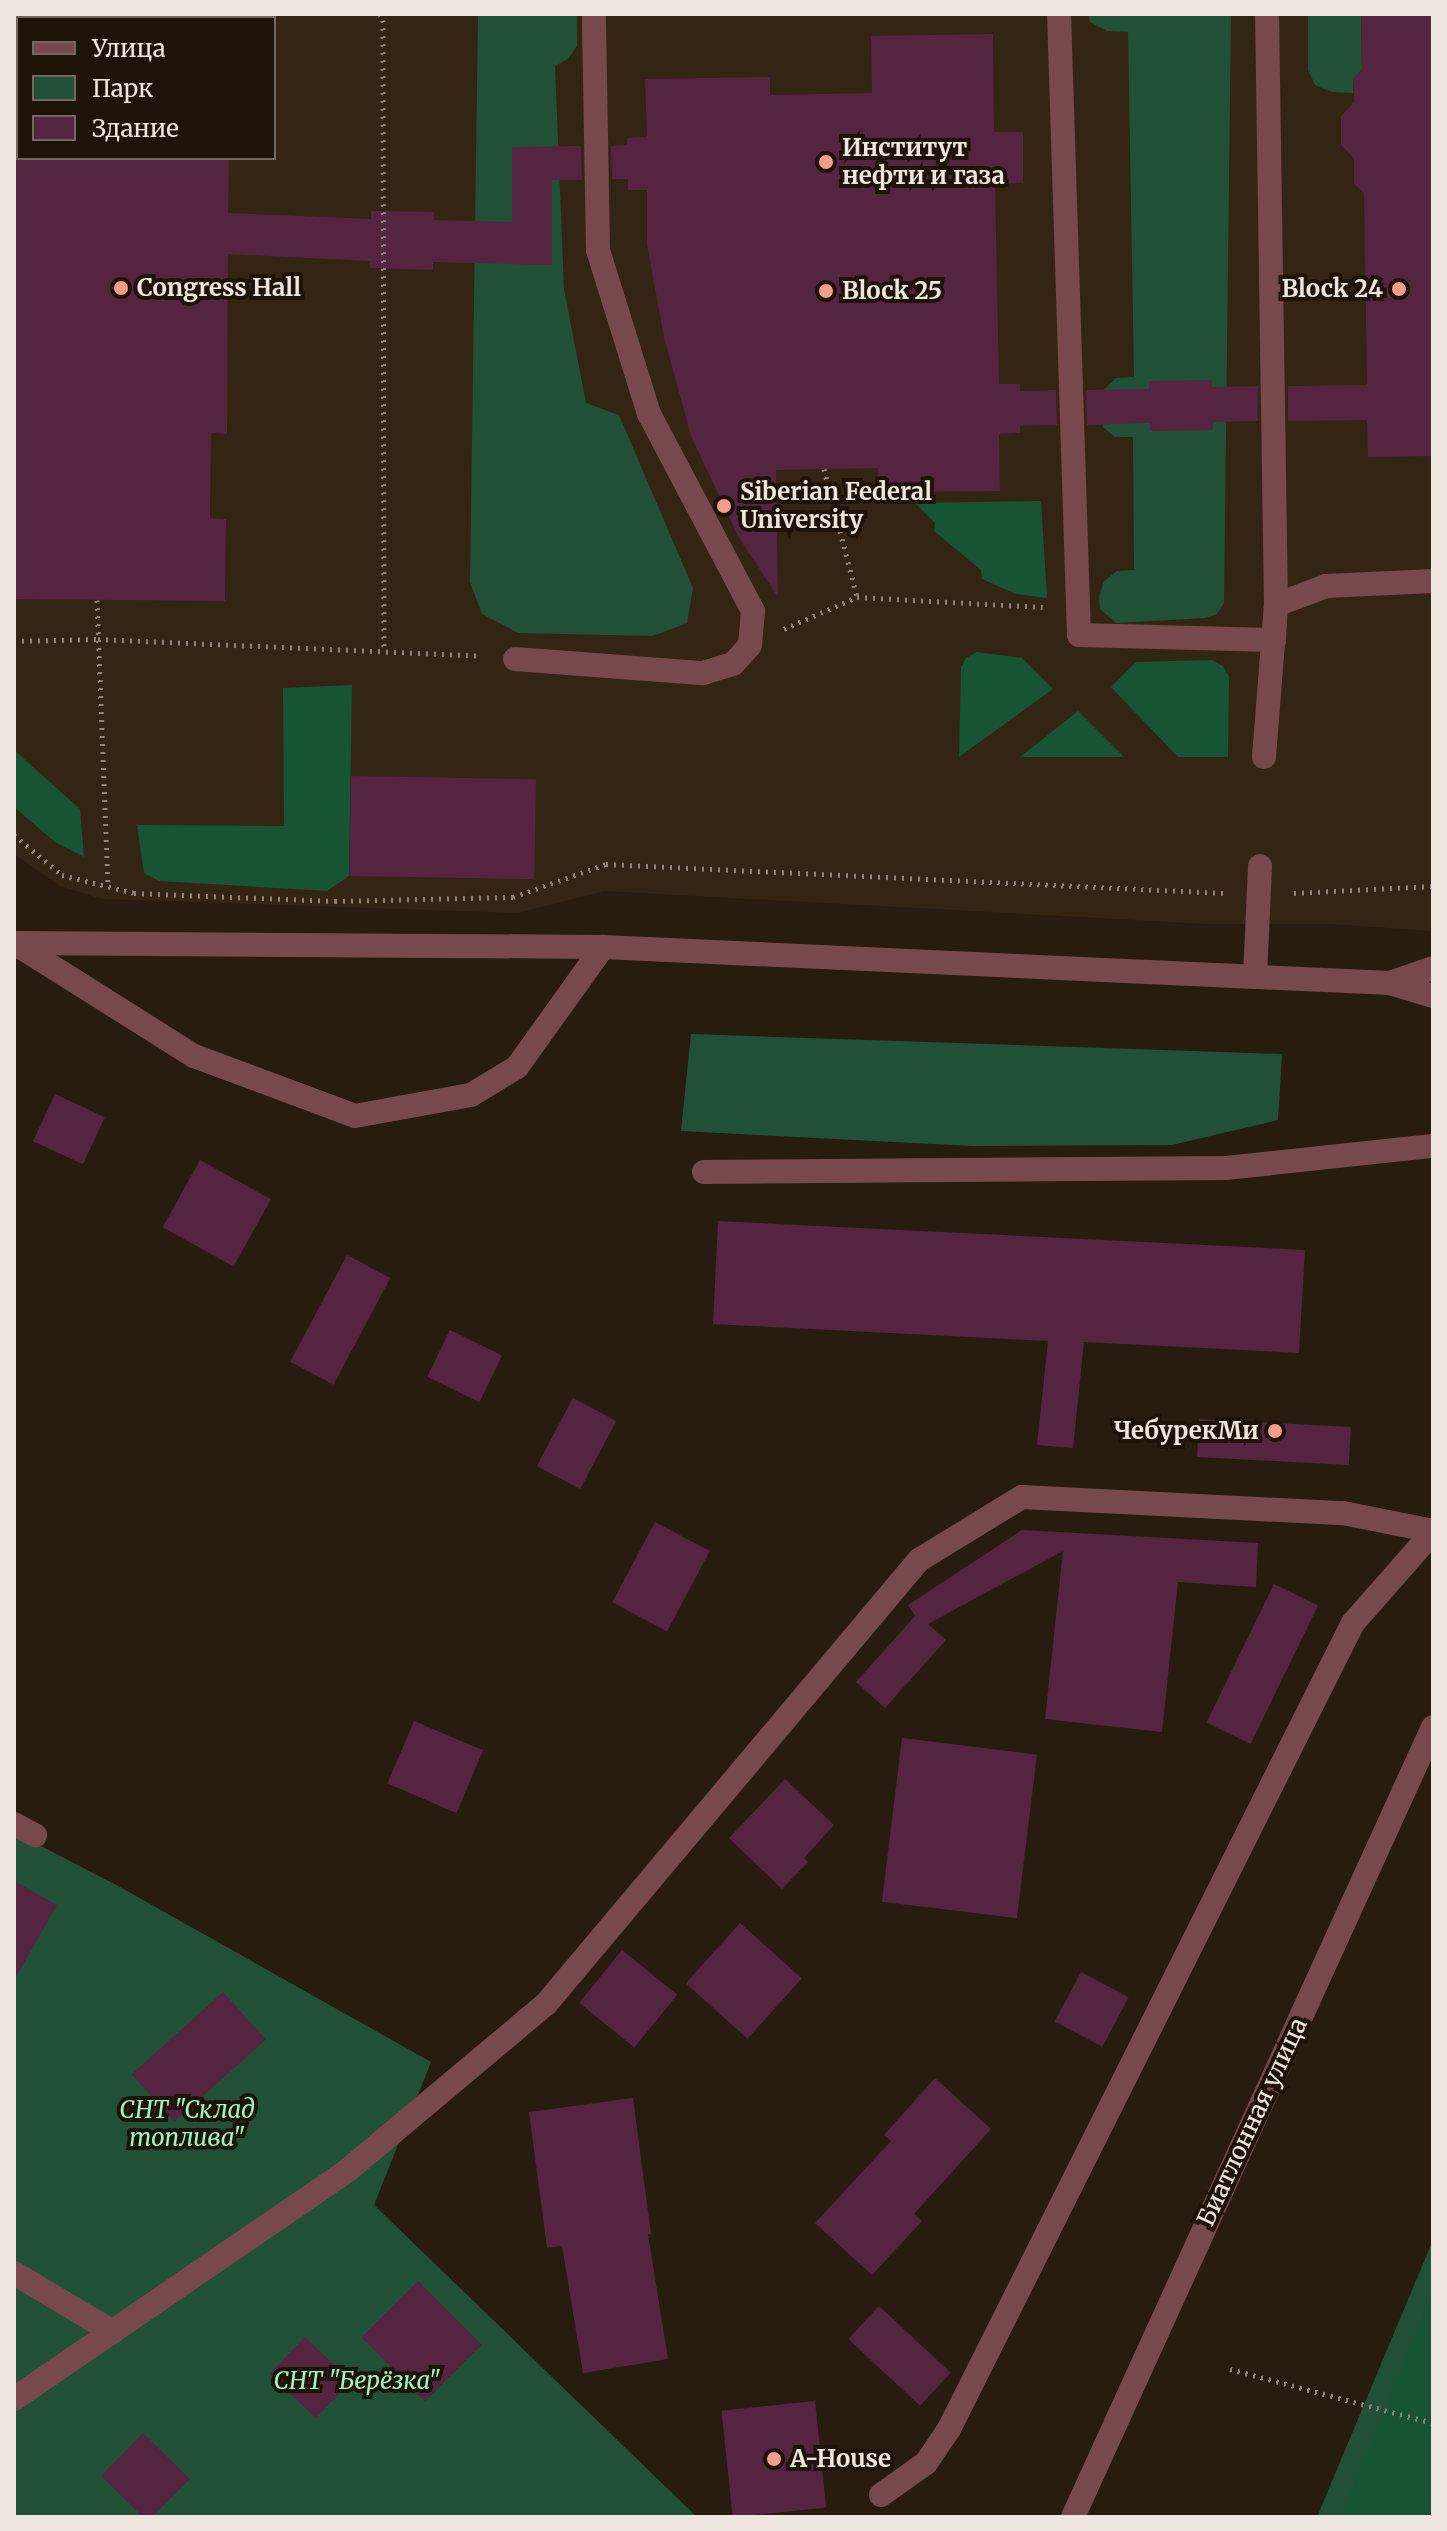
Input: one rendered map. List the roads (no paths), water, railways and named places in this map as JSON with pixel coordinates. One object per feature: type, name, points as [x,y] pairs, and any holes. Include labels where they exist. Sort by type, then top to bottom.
[{"type":"street","points":[[515,659],[703,673],[733,664],[750,645],[753,611],[649,414],[598,250],[594,14]]},
{"type":"street","points":[[1059,14],[1079,635],[1274,640]]},
{"type":"street","points":[[1264,757],[1276,605],[1267,14]]},
{"type":"street","points":[[1276,605],[1326,586],[1433,581]]},
{"type":"street","points":[[1255,977],[1260,866]]},
{"type":"street","points":[[15,944],[194,1056],[355,1116],[471,1095],[517,1067],[603,947]]},
{"type":"street","points":[[15,944],[603,947],[1390,983],[1433,996]]},
{"type":"street","points":[[1390,983],[1433,968]]},
{"type":"street","points":[[704,1172],[1226,1168],[1433,1146]]},
{"type":"street","points":[[14,2399],[348,2170],[546,2004],[919,1560],[1022,1497],[1343,1513],[1433,1532],[1353,1623],[949,2429],[926,2463],[881,2495]]},
{"type":"street","name":"Биатлонная улица","points":[[1073,2517],[1433,1727]]},
{"type":"street","points":[[14,2273],[113,2332]]},
{"type":"place","name":"Институт нефти и газа","points":[[826,162]]},
{"type":"place","name":"Congress Hall","points":[[121,288]]},
{"type":"place","name":"Block 24","points":[[1399,289]]},
{"type":"place","name":"Block 25","points":[[826,291]]},
{"type":"place","name":"Siberian Federal University","points":[[724,506]]},
{"type":"place","name":"ЧебурекМи","points":[[1275,1431]]},
{"type":"place","name":"A-House","points":[[774,2459]]},
{"type":"park label","name":"СНТ \"Склад топлива\"","points":[[187,2124]]},
{"type":"park label","name":"СНТ \"Берёзка\"","points":[[357,2381]]}]
